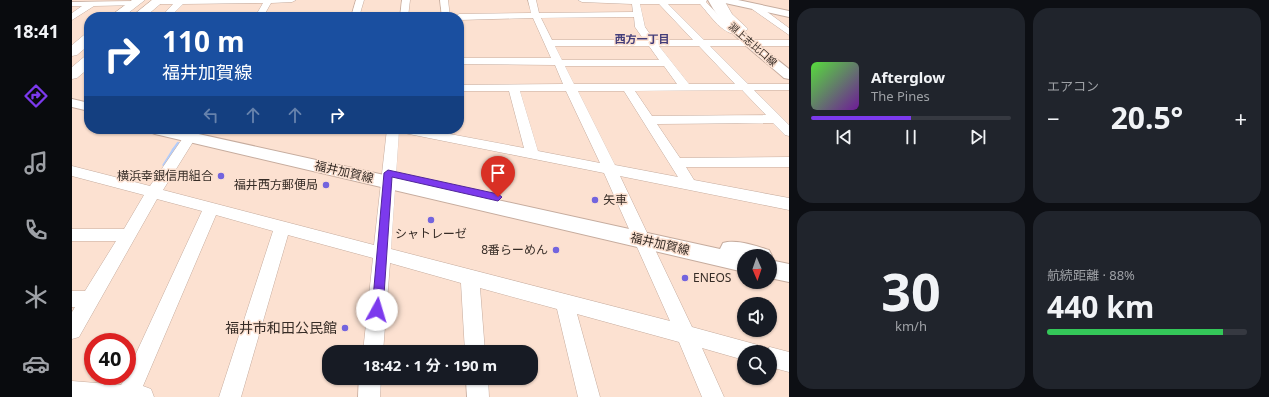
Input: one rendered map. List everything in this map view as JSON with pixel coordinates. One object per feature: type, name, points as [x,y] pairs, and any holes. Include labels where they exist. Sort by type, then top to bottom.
[{"type":"highway","points":[[125,12],[148,1]]},
{"type":"highway","points":[[130,12],[148,1]]},
{"type":"highway","points":[[136,12],[148,1]]},
{"type":"highway","points":[[140,12],[148,1]]},
{"type":"highway","points":[[72,52],[84,42]]},
{"type":"highway","points":[[72,59],[84,48]]},
{"type":"highway","points":[[72,68],[84,57]]},
{"type":"highway","points":[[72,75],[84,64]]},
{"type":"main road","name":"淵上志比口線","points":[[713,0],[738,32],[789,75]]},
{"type":"main road","points":[[725,0],[745,2],[755,7],[789,14]]},
{"type":"main road","points":[[72,103],[84,106]]},
{"type":"main road","points":[[72,110],[84,113]]},
{"type":"main road","name":"福井加賀線","points":[[204,134],[388,178],[641,234],[737,251]]},
{"type":"main road","name":"福井加賀線","points":[[641,234],[737,261]]},
{"type":"main road","points":[[777,259],[789,262]]},
{"type":"main road","points":[[777,270],[789,273]]},
{"type":"street","points":[[262,12],[269,0]]},
{"type":"street","points":[[72,4],[148,1],[180,2],[292,0]]},
{"type":"street","points":[[356,12],[360,0]]},
{"type":"street","points":[[405,12],[406,0]]},
{"type":"street","points":[[444,0],[445,12]]},
{"type":"street","points":[[532,0],[536,16],[641,234],[713,397]]},
{"type":"street","points":[[582,0],[661,2],[702,1],[727,29],[738,32]]},
{"type":"street","points":[[635,1],[640,26],[686,88]]},
{"type":"street","points":[[72,17],[95,2]]},
{"type":"street","points":[[170,12],[180,2]]},
{"type":"street","points":[[661,2],[789,132]]},
{"type":"street","points":[[755,7],[789,32]]},
{"type":"street","points":[[464,17],[617,14],[638,15]]},
{"type":"street","points":[[549,43],[789,43]]},
{"type":"street","points":[[464,61],[667,63]]},
{"type":"street","points":[[464,88],[789,88]]},
{"type":"street","points":[[514,88],[532,154]]},
{"type":"street","points":[[628,88],[689,184]]},
{"type":"street","points":[[648,120],[777,119]]},
{"type":"street","points":[[72,330],[81,299],[128,235],[189,134]]},
{"type":"street","points":[[374,345],[392,134]]},
{"type":"street","points":[[458,134],[532,154],[789,204]]},
{"type":"street","points":[[675,163],[789,162]]},
{"type":"street","points":[[72,171],[153,194],[737,348]]},
{"type":"street","points":[[72,392],[132,397],[211,209]]},
{"type":"street","points":[[230,397],[282,228]]},
{"type":"street","points":[[72,235],[128,235]]},
{"type":"street","points":[[470,277],[475,345]]},
{"type":"street","points":[[566,303],[589,397]]},
{"type":"street","points":[[777,359],[789,362]]},
{"type":"street","points":[[369,397],[370,385]]},
{"type":"street","points":[[477,385],[478,397]]},
{"type":"waterway","points":[[173,150],[178,143]]},
{"type":"waterway","points":[[164,165],[174,149]]},
{"type":"place","name":"横浜幸銀信用組合","points":[[221,176]]},
{"type":"place","name":"福井西方郵便局","points":[[326,185]]},
{"type":"place","name":"矢車","points":[[595,200]]},
{"type":"place","name":"シャトレーゼ","points":[[431,220]]},
{"type":"place","name":"8番らーめん","points":[[556,250]]},
{"type":"place","name":"ENEOS","points":[[685,278]]},
{"type":"place","name":"福井市和田公民館","points":[[345,328]]},
{"type":"district","name":"西方一丁目","points":[[642,39]]},
{"type":"route","points":[[377,310],[383,254],[388,173],[498,197]]}]
